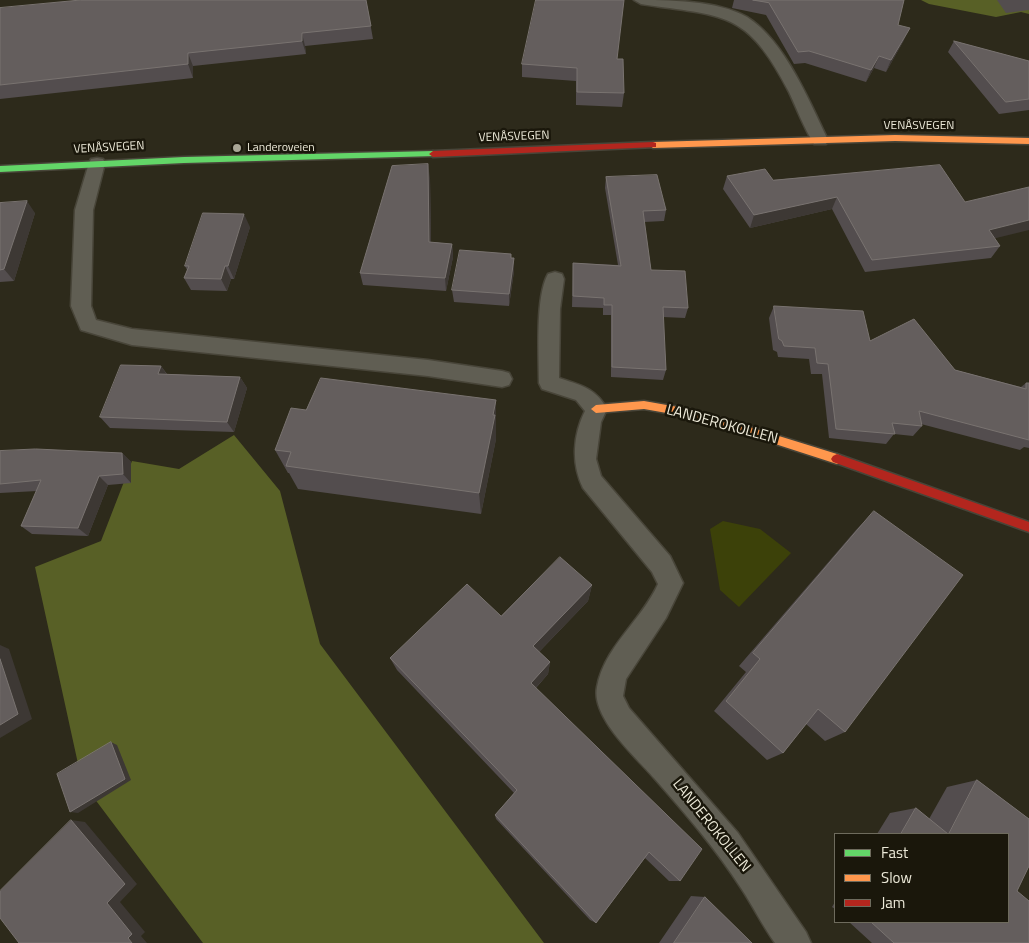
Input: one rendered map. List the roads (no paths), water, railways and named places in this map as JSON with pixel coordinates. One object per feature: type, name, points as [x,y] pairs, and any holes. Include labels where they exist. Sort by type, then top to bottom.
[{"type":"street","name":"VENÅSVEGEN","points":[[0,170],[97,163],[820,140],[1029,141]]},
{"type":"street","name":"LANDEROKOLLEN","points":[[596,409],[644,405],[695,414],[857,466],[1029,527]]},
{"type":"lane","points":[[642,0],[708,10],[738,18],[746,23],[760,36],[786,73],[820,140]]},
{"type":"lane","points":[[97,163],[84,210],[81,306],[88,325],[132,337],[428,368],[502,379]]},
{"type":"lane","points":[[554,279],[550,309],[549,383],[583,394],[596,409]]},
{"type":"lane","name":"LANDEROKOLLEN","points":[[596,409],[590,422],[585,459],[591,481],[661,564],[671,583],[666,597],[626,654],[609,688],[610,702],[624,724],[678,784],[747,870],[795,943]]},
{"type":"place","name":"Landeroveien","points":[[237,148]]}]
